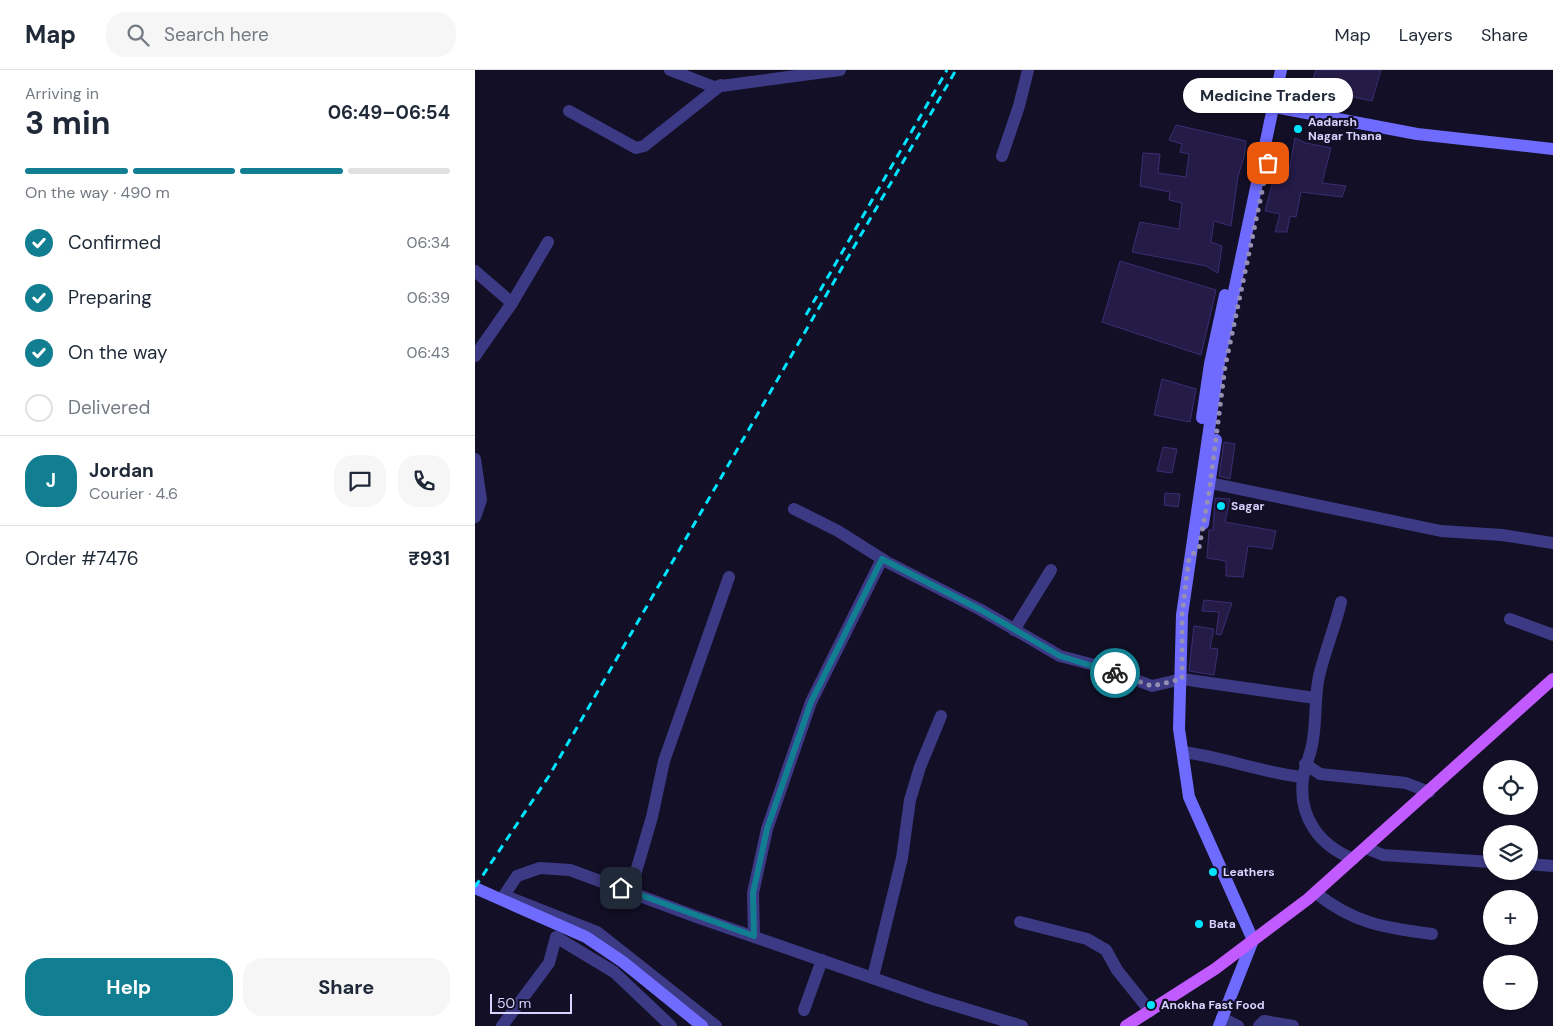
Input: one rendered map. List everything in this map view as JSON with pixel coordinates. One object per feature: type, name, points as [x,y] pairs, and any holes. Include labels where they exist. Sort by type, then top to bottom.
[{"type":"main road","points":[[1189,558],[1183,546],[1210,364],[1275,70]]},
{"type":"main road","points":[[1220,1022],[1253,940],[1189,797],[1179,729],[1182,679],[1182,615],[1219,362],[1281,70]]},
{"type":"main road","points":[[1189,558],[1199,548],[1210,483],[1225,367],[1288,70]]},
{"type":"main road","points":[[1280,108],[1417,134],[1553,150]]},
{"type":"main road","points":[[1126,1026],[1253,940],[1316,893],[1553,679]]},
{"type":"main road","points":[[475,888],[586,937],[623,962],[702,1026]]},
{"type":"street","points":[[670,70],[713,87],[840,70]]},
{"type":"street","points":[[1002,156],[1019,106],[1028,70]]},
{"type":"street","points":[[569,111],[637,148],[644,146],[721,85]]},
{"type":"street","points":[[475,356],[512,303],[548,242]]},
{"type":"street","points":[[475,272],[512,303]]},
{"type":"street","points":[[475,459],[481,500],[475,517]]},
{"type":"street","points":[[1210,483],[1441,531],[1502,535],[1553,543]]},
{"type":"street","points":[[794,509],[838,531],[882,559],[981,610],[1060,656],[1102,667],[1152,686],[1182,679],[1315,698]]},
{"type":"street","points":[[754,936],[753,893],[767,829],[811,702],[882,559]]},
{"type":"street","points":[[1014,630],[1051,570]]},
{"type":"street","points":[[630,892],[652,817],[663,760],[729,577]]},
{"type":"street","points":[[1341,602],[1319,675],[1315,698],[1312,744],[1303,777],[1304,803],[1313,826],[1322,841],[1337,853],[1353,859]]},
{"type":"street","points":[[1511,619],[1553,635]]},
{"type":"street","points":[[873,977],[902,858],[910,800],[920,767],[941,716]]},
{"type":"street","points":[[1183,752],[1212,756],[1278,773],[1303,777]]},
{"type":"street","points":[[1305,764],[1320,774],[1406,783],[1429,792]]},
{"type":"street","points":[[1366,848],[1383,855],[1483,861]]},
{"type":"street","points":[[1538,865],[1553,866]]},
{"type":"street","points":[[716,1026],[597,932],[508,897],[505,894],[517,876],[540,868],[570,870],[930,998],[1023,1026]]},
{"type":"street","points":[[1316,893],[1334,907],[1361,921],[1432,934]]},
{"type":"street","points":[[1021,922],[1087,938],[1106,950],[1117,970],[1150,1011]]},
{"type":"street","points":[[502,1026],[549,963],[556,937],[613,972],[671,1026]]},
{"type":"street","points":[[804,1010],[822,960]]},
{"type":"street","points":[[1259,1026],[1264,1021],[1293,1026]]},
{"type":"street","points":[[1220,1022],[1238,1026]]},
{"type":"building","points":[[1316,70],[1381,70],[1372,101],[1310,88]]},
{"type":"building","points":[[1176,125],[1246,141],[1244,157],[1238,176],[1231,226],[1214,221],[1211,242],[1222,246],[1218,273],[1206,266],[1132,252],[1140,222],[1179,229],[1182,203],[1169,200],[1170,192],[1140,186],[1143,153],[1160,154],[1158,173],[1186,177],[1189,154],[1180,152],[1182,144],[1169,140]]},
{"type":"building","points":[[1295,138],[1306,143],[1331,148],[1322,183],[1346,186],[1342,197],[1301,192],[1296,217],[1290,216],[1287,232],[1275,232],[1280,214],[1265,211],[1275,174],[1288,176]]},
{"type":"building","points":[[1120,261],[1216,290],[1201,355],[1102,322]]},
{"type":"building","points":[[1162,379],[1196,389],[1190,422],[1154,415]]},
{"type":"building","points":[[1224,442],[1235,444],[1230,479],[1219,476]]},
{"type":"building","points":[[1163,447],[1177,449],[1172,473],[1157,471]]},
{"type":"building","points":[[1165,493],[1180,494],[1178,507],[1164,505]]},
{"type":"building","points":[[1215,498],[1230,499],[1225,522],[1276,531],[1272,549],[1248,546],[1243,577],[1226,576],[1226,561],[1207,558],[1209,530],[1213,530]]},
{"type":"building","points":[[1204,600],[1232,603],[1221,635],[1216,634],[1219,612],[1202,611]]},
{"type":"building","points":[[1194,626],[1214,629],[1210,648],[1218,649],[1214,675],[1189,671]]},
{"type":"railway","points":[[806,315],[947,70]]},
{"type":"railway","points":[[475,887],[549,776],[956,70]]},
{"type":"way so far","points":[[1115,673],[1152,686],[1182,679],[1182,615],[1189,558],[1199,548],[1209,493],[1225,367],[1268,163]]},
{"type":"place","name":"Aadarsh Nagar Thana","points":[[1298,129]]},
{"type":"place","name":"Medicine Traders","points":[[1268,163]]},
{"type":"place","name":"Sagar","points":[[1221,506]]},
{"type":"place","name":"Leathers","points":[[1213,872]]},
{"type":"place","name":"Bata","points":[[1199,924]]},
{"type":"place","name":"Anokha Fast Food","points":[[1151,1005]]},
{"type":"route","points":[[621,888],[754,936],[753,893],[767,829],[787,776],[811,702],[882,559],[981,610],[1060,656],[1102,667],[1115,673]]}]
